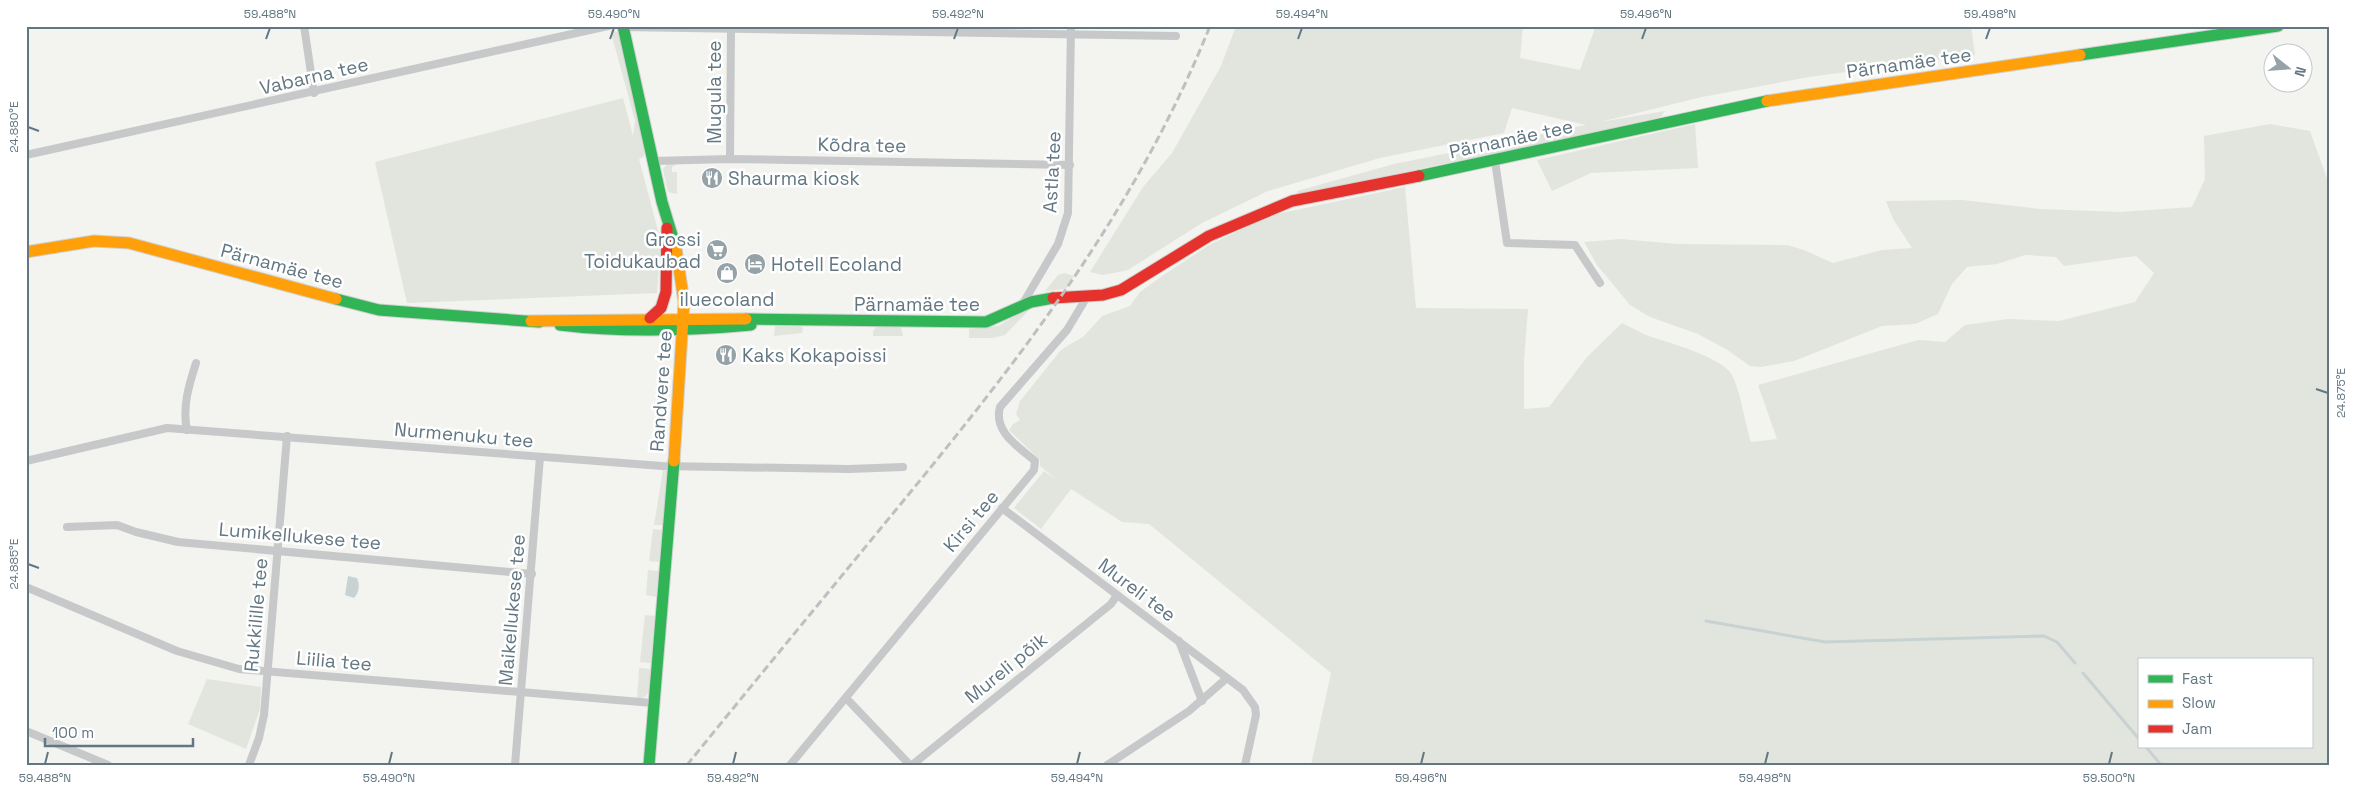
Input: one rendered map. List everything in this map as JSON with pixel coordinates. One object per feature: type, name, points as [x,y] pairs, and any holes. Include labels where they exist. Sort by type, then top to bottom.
[{"type":"main road","name":"Pärnamäe tee","points":[[531,321],[684,318],[772,321],[986,322],[1000,319],[1032,302],[1063,295],[1088,295],[1118,291],[1140,281],[1198,242],[1262,211],[1292,201],[1495,161],[1701,114],[1796,96],[2278,26]]},
{"type":"main road","name":"Randvere tee","points":[[621,27],[667,221],[674,236],[682,273],[684,318],[648,765]]},
{"type":"main road","points":[[650,318],[663,304],[666,292],[667,221]]},
{"type":"main road","name":"Pärnamäe tee","points":[[26,252],[87,241],[129,243],[379,310],[531,321],[590,329],[684,332],[772,321]]},
{"type":"street","points":[[304,26],[314,93]]},
{"type":"street","name":"Vabarna tee","points":[[26,156],[608,26]]},
{"type":"street","points":[[621,27],[1071,30],[1176,36]]},
{"type":"street","name":"Mugula tee","points":[[730,159],[731,28]]},
{"type":"street","name":"Astla tee","points":[[1021,307],[1052,254],[1065,227],[1069,200],[1071,30]]},
{"type":"street","name":"Kõdra tee","points":[[653,161],[730,159],[1070,165]]},
{"type":"street","points":[[1495,161],[1507,243],[1575,245],[1600,283]]},
{"type":"street","name":"Kirsi tee","points":[[790,765],[1032,473],[1036,464],[1035,461],[1002,431],[998,417],[1000,407],[1067,330],[1088,295]]},
{"type":"street","points":[[187,430],[184,418],[187,389],[196,362]]},
{"type":"street","name":"Nurmenuku tee","points":[[26,462],[167,428],[673,466],[848,469],[902,467]]},
{"type":"street","name":"Rukkilille tee","points":[[249,765],[262,725],[287,436]]},
{"type":"street","name":"Maikellukese tee","points":[[515,765],[540,457]]},
{"type":"street","name":"Mureli tee","points":[[1002,508],[1179,641],[1251,699],[1256,715],[1245,765]]},
{"type":"street","name":"Lumikellukese tee","points":[[67,527],[117,525],[136,532],[178,542],[532,574]]},
{"type":"street","name":"Liilia tee","points":[[26,587],[177,650],[211,662],[267,672],[653,703]]},
{"type":"street","name":"Mureli põik","points":[[911,765],[1111,604],[1117,595]]},
{"type":"street","points":[[1179,641],[1202,701]]},
{"type":"street","points":[[1106,765],[1190,712],[1227,678]]},
{"type":"street","points":[[846,698],[911,765]]},
{"type":"street","points":[[26,731],[108,765]]},
{"type":"shaded area","points":[[1236,26],[1523,26],[1520,58],[1580,70],[1595,28],[1601,26],[1971,26],[1975,55],[1809,77],[1702,97],[1600,122],[1665,111],[1661,117],[1554,141],[1552,132],[1586,125],[1512,108],[1504,133],[1380,158],[1268,191],[1202,223],[1128,270],[1103,275],[1090,272],[1143,187],[1172,153],[1221,66]]},
{"type":"shaded area","points":[[610,29],[617,32],[620,37],[645,150],[644,156],[639,159],[661,242],[657,293],[407,303],[375,162],[623,98],[633,136],[635,121]]},
{"type":"shaded area","points":[[1695,124],[1698,168],[1591,173],[1552,191],[1537,160]]},
{"type":"shaded area","points":[[2270,124],[2310,131],[2329,184],[2329,765],[1311,765],[1331,673],[1149,524],[1122,522],[1071,489],[1041,529],[1014,508],[1044,471],[1057,480],[1040,466],[1040,460],[1009,430],[1013,424],[1020,420],[1016,414],[1020,401],[1061,350],[1084,336],[1102,316],[1130,306],[1140,292],[1209,245],[1272,215],[1405,187],[1416,308],[1528,309],[1524,360],[1524,409],[1549,407],[1587,357],[1622,323],[1646,335],[1706,356],[1727,368],[1738,391],[1751,442],[1777,439],[1758,385],[1918,340],[1945,342],[1965,325],[2008,319],[2059,321],[2135,302],[2154,273],[2136,256],[2064,266],[2056,257],[2025,255],[1997,264],[1967,267],[1952,284],[1938,314],[1915,324],[1882,326],[1794,361],[1761,367],[1750,366],[1726,349],[1698,334],[1650,317],[1630,305],[1597,265],[1584,242],[1621,239],[1677,244],[1787,245],[1804,250],[1833,263],[1882,250],[1912,248],[1893,219],[1886,201],[1963,200],[2040,209],[2120,212],[2192,207],[2205,179],[2204,136]]},
{"type":"shaded area","points":[[1548,133],[1550,142],[1297,194],[1297,191],[1394,164]]},
{"type":"shaded area","points":[[667,164],[677,164],[672,167],[672,172],[677,172],[677,194],[668,192],[663,169]]},
{"type":"shaded area","points":[[1065,273],[1074,276],[1066,289],[1045,291],[1058,275]]},
{"type":"shaded area","points":[[1033,306],[1005,335],[992,338],[969,338],[969,329],[998,326]]},
{"type":"shaded area","points":[[799,325],[803,328],[802,333],[774,336],[775,326]]},
{"type":"shaded area","points":[[877,326],[901,327],[903,336],[873,336],[873,331]]},
{"type":"shaded area","points":[[663,470],[667,471],[663,525],[654,525]]},
{"type":"shaded area","points":[[653,529],[662,530],[659,562],[649,561]]},
{"type":"shaded area","points":[[648,570],[659,571],[656,597],[646,595]]},
{"type":"shaded area","points":[[348,576],[357,578],[358,581],[358,591],[354,598],[345,595]]},
{"type":"shaded area","points":[[645,615],[655,616],[651,663],[640,662]]},
{"type":"shaded area","points":[[639,668],[651,669],[649,692],[645,697],[637,699]]},
{"type":"shaded area","points":[[207,679],[261,687],[260,709],[246,749],[188,724]]},
{"type":"waterway","points":[[1706,621],[1825,642],[2044,636],[2057,642],[2075,663]]},
{"type":"waterway","points":[[2083,673],[2138,738]]},
{"type":"waterway","points":[[2147,748],[2161,765]]},
{"type":"railway","points":[[687,765],[987,397],[1072,281],[1111,221],[1147,158],[1180,94],[1210,26]]},
{"type":"traffic: fast","points":[[623,26],[662,202],[676,248]]},
{"type":"traffic: fast","points":[[2080,55],[2278,26]]},
{"type":"traffic: fast","points":[[1419,176],[1767,101]]},
{"type":"traffic: fast","points":[[746,319],[986,322],[1031,302],[1053,298]]},
{"type":"traffic: fast","points":[[336,299],[379,310],[539,322]]},
{"type":"traffic: fast","points":[[560,325],[584,328],[656,330],[751,325]]},
{"type":"traffic: fast","points":[[649,765],[674,461]]},
{"type":"traffic: slow","points":[[1767,101],[2080,55]]},
{"type":"traffic: slow","points":[[26,252],[94,241],[129,243],[336,299]]},
{"type":"traffic: slow","points":[[674,461],[684,302],[676,248]]},
{"type":"traffic: slow","points":[[531,321],[746,319]]},
{"type":"traffic: jam","points":[[1053,298],[1103,295],[1121,290],[1209,236],[1292,201],[1419,176]]},
{"type":"traffic: jam","points":[[650,318],[661,308],[666,292],[667,228]]},
{"type":"place","name":"Shaurma kiosk","points":[[712,178]]},
{"type":"place","name":"Grossi Toidukaubad","points":[[717,250]]},
{"type":"place","name":"Hotell Ecoland","points":[[755,264]]},
{"type":"place","name":"iluecoland","points":[[727,273]]},
{"type":"place","name":"Kaks Kokapoissi","points":[[726,355]]}]
